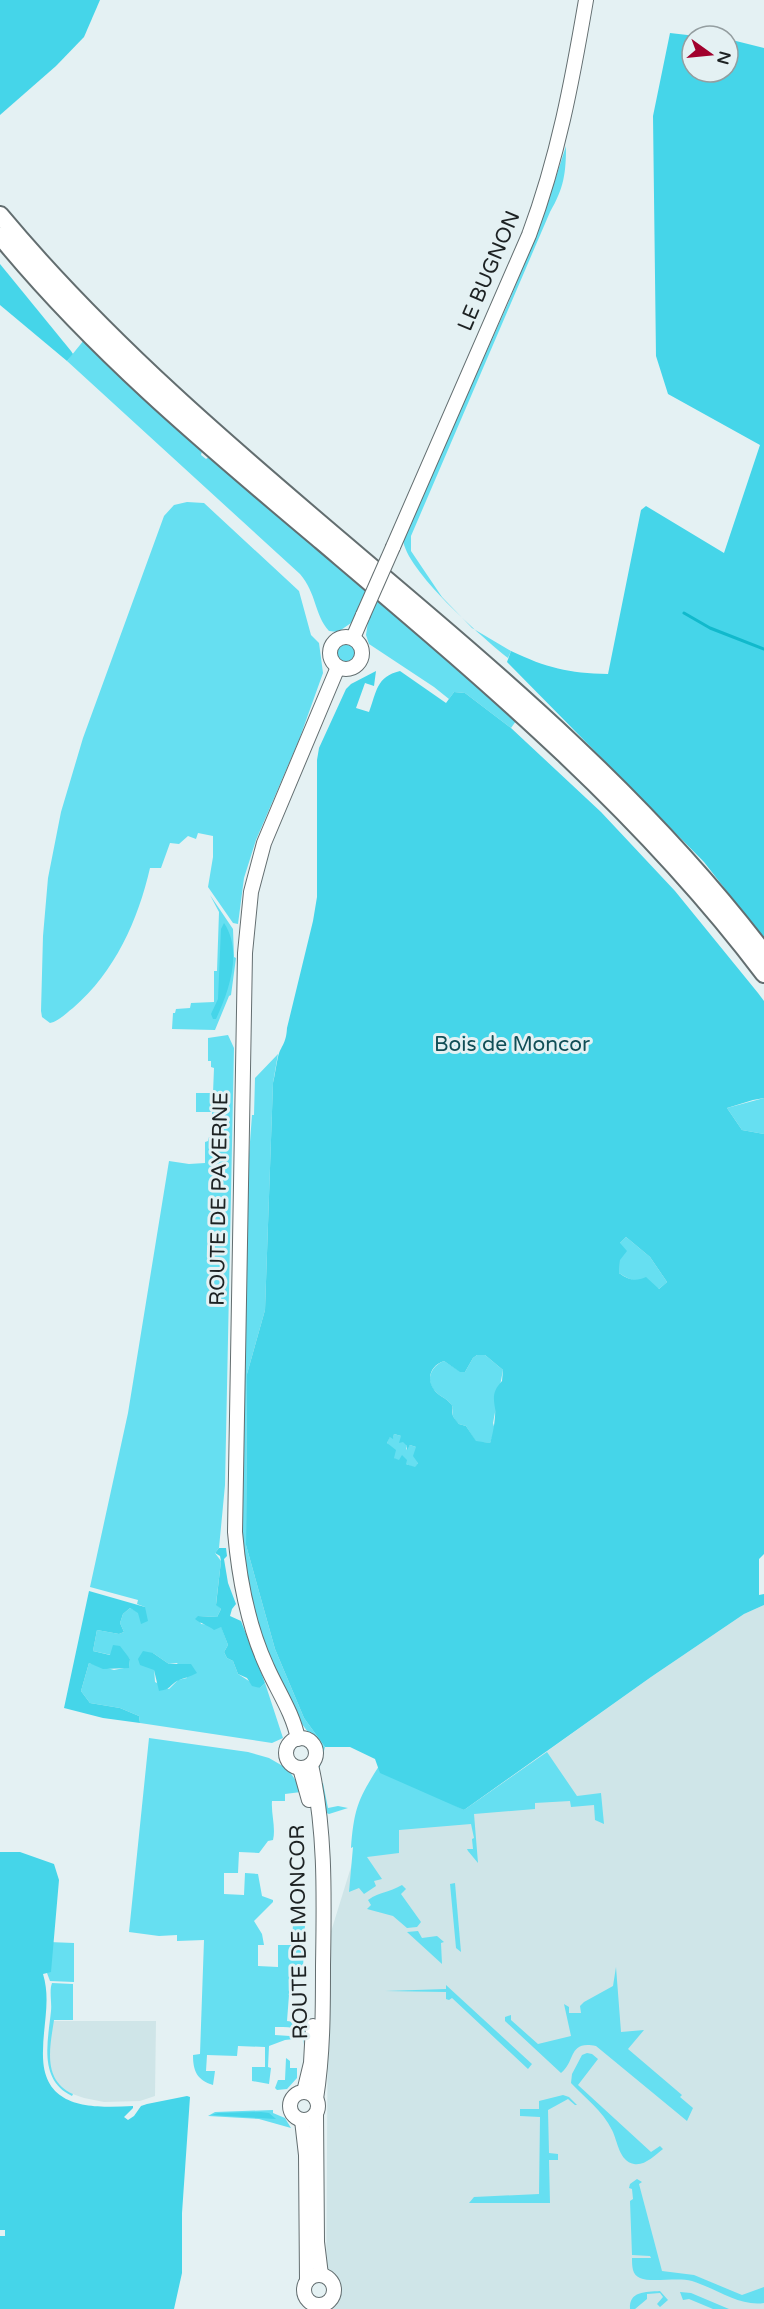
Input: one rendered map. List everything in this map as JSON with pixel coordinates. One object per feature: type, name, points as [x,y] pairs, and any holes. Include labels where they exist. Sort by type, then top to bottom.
[{"type":"highway","points":[[0,215],[77,303],[163,387],[474,654],[590,760],[683,855],[764,953]]},
{"type":"highway","points":[[0,236],[68,312],[154,396],[244,476],[472,670],[590,778],[688,881],[764,974]]},
{"type":"main road","name":"LE BUGNON","points":[[353,638],[529,235],[548,186],[563,124],[586,0]]},
{"type":"main road","points":[[339,638],[353,638],[362,651],[360,661],[348,669],[338,667],[330,657],[333,644],[339,638]]},
{"type":"main road","name":"ROUTE DE PAYERNE","points":[[298,1739],[289,1713],[266,1666],[248,1615],[235,1532],[246,944],[251,892],[264,843],[338,667]]},
{"type":"main road","points":[[298,1739],[306,1739],[314,1746],[315,1758],[305,1767],[291,1764],[286,1754],[290,1744],[298,1739]]},
{"type":"main road","name":"ROUTE DE MONCOR","points":[[305,1767],[322,1839],[324,1885],[321,2063],[310,2096]]},
{"type":"main road","points":[[316,2114],[310,2119],[302,2120],[293,2114],[290,2104],[295,2096],[310,2096],[318,2106],[316,2114],[317,2242],[321,2275]]},
{"type":"main road","points":[[302,2120],[306,2155],[307,2281],[304,2292],[315,2306],[331,2300],[334,2289],[329,2279],[321,2275],[314,2276],[307,2281]]},
{"type":"shaded area","points":[[566,146],[565,172],[561,188],[411,536],[411,551],[442,597],[458,614],[447,603],[417,568],[407,552],[403,539],[510,299],[542,220]]},
{"type":"shaded area","points":[[84,340],[155,410],[202,451],[201,455],[206,459],[209,457],[431,645],[516,721],[511,728],[465,693],[454,692],[449,699],[369,644],[366,635],[369,615],[356,616],[351,623],[338,632],[329,631],[321,618],[306,581],[300,574],[67,361]]},
{"type":"shaded area","points":[[187,502],[204,503],[299,591],[311,635],[319,643],[323,673],[299,740],[256,840],[244,878],[238,924],[233,923],[208,887],[213,857],[213,836],[198,833],[196,839],[188,836],[179,844],[170,843],[161,868],[150,868],[139,907],[113,962],[88,994],[62,1017],[50,1023],[42,1017],[41,1011],[43,936],[48,878],[61,812],[83,738],[164,516],[174,505]]},
{"type":"shaded area","points":[[476,630],[511,651],[508,658],[496,648]]},
{"type":"shaded area","points":[[346,644],[352,647],[355,653],[352,659],[346,662],[340,659],[337,653],[340,647]]},
{"type":"shaded area","points":[[210,895],[233,929],[234,957],[236,958],[231,995],[215,1030],[172,1029],[173,1013],[176,1009],[190,1008],[191,1003],[214,1002],[219,912]]},
{"type":"shaded area","points":[[228,1035],[234,1048],[225,1485],[219,1548],[215,1553],[221,1561],[216,1604],[221,1609],[217,1617],[198,1616],[201,1624],[221,1626],[228,1645],[224,1652],[227,1658],[233,1661],[238,1674],[260,1688],[265,1683],[283,1738],[272,1743],[140,1723],[139,1716],[120,1708],[90,1703],[81,1691],[89,1663],[114,1670],[129,1667],[130,1659],[123,1652],[111,1655],[93,1651],[97,1630],[119,1634],[124,1632],[120,1623],[123,1614],[130,1608],[138,1612],[145,1607],[137,1604],[138,1600],[90,1587],[128,1413],[169,1161],[189,1164],[205,1163],[205,1142],[212,1137],[212,1112],[196,1112],[196,1093],[213,1093],[214,1068],[211,1067],[211,1061],[208,1061],[208,1038]],"holes":[[[153,1653],[169,1664],[177,1663],[187,1678],[178,1680],[169,1689],[155,1682]]]},
{"type":"shaded area","points":[[278,1054],[273,1083],[265,1310],[247,1374],[246,1545],[275,1649],[304,1718],[325,1747],[319,1770],[320,1783],[323,1783],[328,1808],[338,1806],[348,1808],[329,1814],[324,1812],[318,1769],[321,1747],[298,1719],[262,1638],[247,1582],[241,1533],[247,1182],[252,1115],[254,1115],[255,1078]]},
{"type":"shaded area","points":[[764,1098],[764,1134],[742,1130],[727,1108]]},
{"type":"shaded area","points":[[626,1237],[650,1257],[667,1282],[659,1289],[619,1273],[620,1243]]},
{"type":"shaded area","points":[[477,1355],[485,1355],[503,1370],[493,1423],[495,1430],[490,1443],[476,1442],[466,1426],[459,1424],[454,1418],[452,1405],[437,1393],[430,1382],[431,1374],[439,1363],[444,1361],[461,1372],[465,1372]]},
{"type":"shaded area","points":[[394,1434],[401,1436],[407,1446],[406,1450],[410,1445],[416,1447],[418,1463],[415,1468],[393,1458],[394,1453],[387,1443],[390,1436],[393,1438]]},
{"type":"shaded area","points":[[764,1605],[764,2309],[326,2309],[328,1985],[326,1948],[380,1773],[465,1810],[651,1677],[744,1614]]},
{"type":"shaded area","points":[[149,1738],[248,1752],[269,1758],[288,1769],[301,1792],[285,1794],[285,1801],[272,1801],[273,1840],[268,1841],[259,1853],[239,1852],[238,1873],[224,1873],[224,1894],[244,1895],[245,1873],[258,1874],[262,1896],[273,1900],[254,1921],[262,1934],[264,1945],[258,1945],[258,1966],[278,1967],[278,1945],[292,1945],[293,1923],[305,1923],[303,1969],[291,1969],[287,2021],[295,2022],[295,2028],[275,2027],[275,2035],[290,2036],[294,2039],[269,2046],[268,2067],[271,2068],[269,2084],[252,2081],[252,2067],[265,2067],[265,2047],[238,2046],[237,2056],[207,2055],[206,2071],[215,2071],[213,2085],[197,2074],[193,2055],[200,2054],[204,1940],[177,1941],[177,1935],[159,1936],[129,1932]]},
{"type":"shaded area","points":[[547,1752],[577,1796],[601,1793],[604,1824],[595,1820],[594,1805],[571,1807],[570,1801],[535,1803],[535,1809],[474,1814],[478,1863],[467,1849],[473,1849],[472,1839],[474,1838],[471,1824],[399,1830],[399,1853],[367,1857],[382,1879],[374,1881],[376,1886],[364,1894],[359,1888],[349,1892],[353,1847],[351,1848],[356,1814],[366,1787],[379,1766],[464,1810]]},
{"type":"shaded area","points":[[455,1883],[461,1952],[456,1948],[450,1884]]},
{"type":"shaded area","points":[[402,1885],[406,1889],[401,1894],[421,1922],[417,1927],[407,1928],[393,1916],[367,1909],[371,1905],[368,1900]]},
{"type":"shaded area","points":[[418,1931],[422,1938],[437,1936],[444,1942],[441,1943],[442,1964],[407,1932]]},
{"type":"shaded area","points":[[49,1942],[74,1943],[74,1982],[50,1981],[44,1965]]},
{"type":"shaded area","points":[[616,1967],[621,2032],[644,2030],[628,2049],[682,2095],[680,2097],[693,2108],[687,2121],[596,2046],[587,2045],[577,2049],[561,2073],[505,2021],[505,2017],[511,2015],[511,2020],[538,2044],[571,2036],[564,2004],[569,2007],[569,2013],[581,2013],[580,2006],[584,2002],[613,1986]]},
{"type":"shaded area","points":[[52,1983],[73,1984],[73,2020],[54,2020],[50,2052],[52,2072],[56,2080],[73,2094],[72,2096],[61,2089],[54,2080],[48,2059]]},
{"type":"shaded area","points":[[446,1985],[532,2064],[528,2069],[452,1998],[446,1999],[446,1992],[385,1991],[446,1989]]},
{"type":"shaded area","points":[[52,2021],[156,2021],[155,2096],[140,2101],[104,2102],[64,2091],[55,2081],[49,2067]]},
{"type":"shaded area","points":[[295,2028],[305,2029],[304,2045],[303,2038]]},
{"type":"shaded area","points":[[587,2053],[598,2059],[578,2085],[651,2152],[660,2146],[663,2149],[646,2162],[634,2164],[625,2159],[604,2117],[571,2083],[572,2074],[582,2055]]},
{"type":"shaded area","points":[[286,2058],[290,2061],[290,2068],[297,2068],[297,2078],[287,2089],[277,2090],[275,2088],[278,2080],[285,2080]]},
{"type":"shaded area","points":[[563,2095],[569,2097],[577,2105],[568,2099],[548,2110],[549,2153],[558,2154],[558,2160],[549,2160],[550,2203],[469,2203],[474,2197],[539,2194],[540,2117],[520,2116],[520,2109],[539,2109],[539,2101]]},
{"type":"shaded area","points":[[273,2110],[273,2113],[285,2118],[291,2128],[259,2119],[208,2116],[215,2112]]},
{"type":"shaded area","points":[[637,2179],[642,2182],[639,2184],[662,2271],[694,2275],[742,2295],[764,2287],[764,2303],[737,2300],[692,2281],[645,2279],[635,2275],[632,2258],[651,2258],[650,2256],[632,2255],[630,2201],[633,2199],[632,2189],[629,2188],[630,2184]]},
{"type":"shaded area","points":[[660,2291],[668,2300],[660,2307],[657,2304],[663,2297],[660,2293],[647,2294],[647,2299],[635,2309],[630,2309],[630,2303],[635,2296],[644,2292]]},
{"type":"shaded area","points":[[680,2292],[691,2293],[729,2309],[713,2309],[689,2299],[683,2300]]},
{"type":"green space","points":[[0,0],[100,0],[84,37],[56,66],[0,115]]},
{"type":"green space","points":[[670,33],[680,34],[680,84],[740,84],[740,42],[764,48],[764,939],[704,862],[507,662],[511,651],[536,662],[558,668],[608,674],[641,510],[646,506],[724,553],[760,445],[668,394],[656,356],[653,116]]},
{"type":"green space","points":[[0,264],[71,351],[73,354],[67,361],[0,305]]},
{"type":"green space","name":"Bois de Moncor","points":[[376,671],[374,686],[365,683],[356,708],[369,712],[378,686],[386,677],[400,671],[446,703],[454,692],[465,693],[511,728],[601,812],[675,891],[764,1001],[764,1098],[727,1108],[742,1130],[764,1134],[764,1554],[759,1559],[759,1595],[764,1594],[764,1605],[744,1614],[651,1677],[464,1810],[380,1773],[375,1759],[350,1747],[325,1747],[304,1718],[275,1649],[246,1545],[247,1374],[265,1310],[273,1083],[278,1057],[286,1038],[317,897],[317,760],[319,748],[346,689]],"holes":[[[626,1237],[650,1257],[667,1282],[659,1289],[646,1277],[632,1280],[619,1273],[620,1260],[627,1251],[620,1243]],[[477,1355],[485,1355],[503,1370],[502,1381],[494,1394],[495,1420],[490,1443],[476,1441],[466,1426],[459,1424],[453,1416],[451,1405],[435,1391],[430,1382],[431,1373],[439,1363],[444,1361],[460,1372],[465,1372]],[[394,1434],[401,1436],[399,1443],[403,1442],[407,1450],[410,1445],[416,1447],[413,1456],[418,1463],[415,1467],[406,1464],[407,1460],[402,1455],[399,1460],[394,1458],[396,1450],[387,1443],[390,1437],[393,1439]]]},
{"type":"green space","points":[[224,923],[233,946],[232,971],[221,1008],[216,1019],[213,1019],[211,1014],[218,999],[221,929]]},
{"type":"green space","points":[[219,1548],[226,1548],[227,1556],[224,1559],[228,1583],[236,1604],[230,1616],[241,1621],[265,1683],[260,1688],[252,1686],[247,1678],[238,1674],[233,1661],[227,1658],[224,1652],[228,1645],[221,1627],[214,1630],[195,1619],[198,1616],[217,1617],[221,1609],[216,1605],[221,1561],[220,1556],[215,1553]]},
{"type":"green space","points":[[89,1591],[145,1607],[148,1621],[141,1624],[138,1613],[130,1608],[123,1614],[120,1623],[124,1632],[119,1634],[97,1630],[93,1651],[110,1655],[113,1645],[120,1646],[130,1659],[129,1668],[103,1669],[89,1663],[81,1691],[90,1703],[120,1708],[139,1716],[140,1723],[103,1718],[64,1708]]},
{"type":"green space","points":[[143,1651],[153,1653],[169,1664],[191,1664],[197,1673],[177,1681],[168,1689],[159,1691],[154,1670],[140,1665],[138,1659]]},
{"type":"green space","points":[[0,1852],[20,1852],[54,1864],[59,1880],[51,1972],[43,1974],[47,2003],[43,2051],[45,2070],[50,2084],[59,2094],[85,2105],[133,2106],[124,2117],[128,2120],[141,2106],[190,2097],[182,2213],[182,2273],[174,2309],[0,2309],[0,2236],[5,2236],[5,2230],[0,2230]]},
{"type":"green space","points":[[218,2113],[269,2113],[276,2119],[211,2115]]},
{"type":"waterway","points":[[684,613],[710,628],[764,649]]}]
